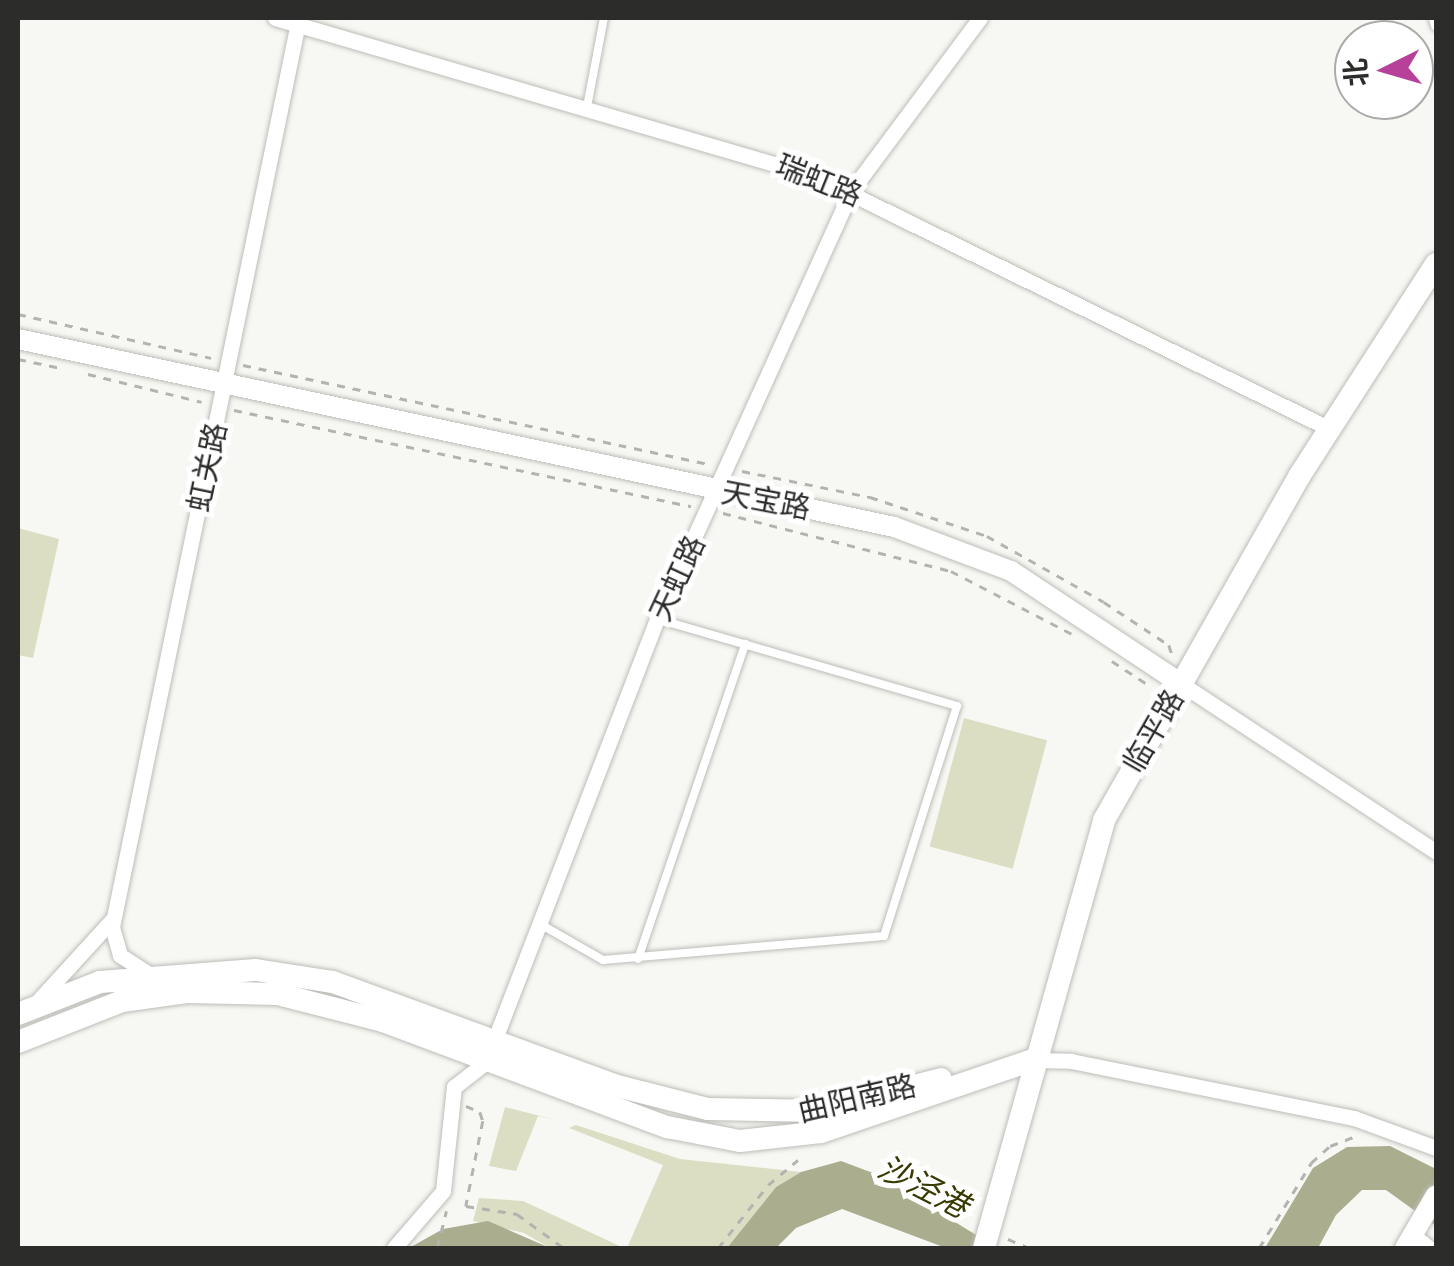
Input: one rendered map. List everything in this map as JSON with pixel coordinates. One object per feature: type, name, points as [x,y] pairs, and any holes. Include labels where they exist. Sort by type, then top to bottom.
[{"type":"main road","name":"临平路","points":[[986,1240],[1032,1060],[1104,820],[1330,429],[1436,264]]},
{"type":"main road","name":"曲阳南路","points":[[23,1008],[100,982],[150,974],[289,973],[333,982],[666,1127],[740,1141],[821,1132],[1032,1060]]},
{"type":"main road","name":"曲阳南路","points":[[18,1042],[122,1001],[243,991],[330,1004],[490,1050]]},
{"type":"street","name":"瑞虹路","points":[[275,18],[298,21],[747,152],[851,191],[1330,429]]},
{"type":"street","name":"天虹路","points":[[490,1050],[657,619],[851,191],[980,18]]},
{"type":"street","points":[[1434,18],[1436,25]]},
{"type":"street","name":"虹关路","points":[[150,974],[120,955],[112,936],[114,916],[298,21]]},
{"type":"street","name":"天宝路","points":[[18,339],[222,396],[713,500],[869,521],[971,553],[1062,600],[1436,852]]},
{"type":"street","points":[[23,1008],[114,916]]},
{"type":"street","points":[[394,1248],[434,1204],[446,1174],[449,1099],[460,1078],[490,1050]]},
{"type":"street","points":[[1032,1060],[1071,1060],[1354,1118],[1436,1148]]},
{"type":"street","points":[[1417,1237],[1436,1195]]},
{"type":"lane","points":[[587,107],[604,18]]},
{"type":"lane","points":[[540,924],[603,960],[884,936],[957,706],[657,619]]},
{"type":"lane","points":[[638,958],[745,644]]},
{"type":"path","name":"天宝路","points":[[18,359],[222,396],[713,500],[951,571],[1084,642]]},
{"type":"path","points":[[1099,652],[1146,684]]},
{"type":"path","points":[[449,1099],[480,1112],[484,1122],[466,1206],[517,1214],[564,1248]]},
{"type":"path","points":[[1259,1248],[1311,1163],[1330,1146],[1365,1136]]},
{"type":"path","points":[[718,1248],[768,1185],[798,1160]]},
{"type":"path","points":[[986,1240],[1028,1248]]},
{"type":"shaded area","points":[[18,528],[59,539],[33,658],[18,655]]},
{"type":"shaded area","points":[[964,718],[1047,740],[1013,869],[930,846]]},
{"type":"shaded area","points":[[505,1107],[556,1120],[538,1116],[516,1171],[489,1166]]},
{"type":"shaded area","points":[[576,1125],[680,1159],[801,1172],[776,1187],[727,1248],[627,1248],[663,1165],[569,1128]]},
{"type":"shaded area","points":[[1390,1146],[1436,1169],[1436,1226],[1386,1190],[1362,1190],[1336,1215],[1318,1248],[1265,1248],[1313,1168],[1347,1147]]},
{"type":"shaded area","points":[[841,1161],[881,1176],[997,1248],[946,1248],[842,1209],[796,1228],[776,1248],[727,1248],[776,1187],[801,1172]]},
{"type":"shaded area","points":[[479,1198],[523,1201],[624,1248],[550,1248],[524,1233],[473,1221]]},
{"type":"shaded area","points":[[488,1221],[550,1248],[409,1248],[443,1229]]},
{"type":"water label","name":"沙泾港","points":[[923,1187]]}]
